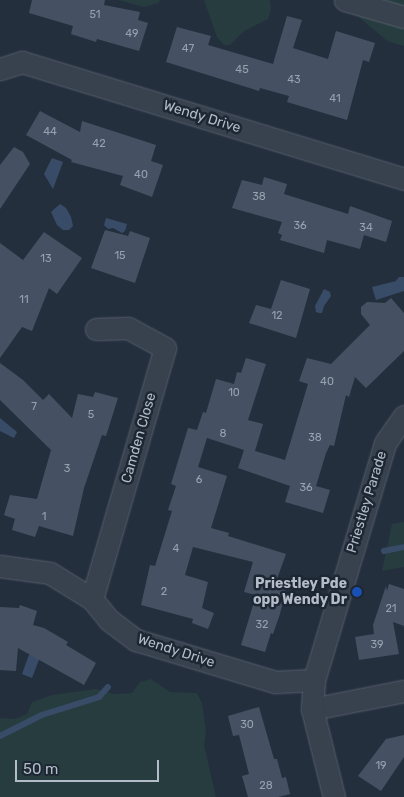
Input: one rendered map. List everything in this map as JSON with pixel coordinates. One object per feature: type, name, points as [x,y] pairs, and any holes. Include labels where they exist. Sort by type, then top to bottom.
[{"type":"street","points":[[345,0],[404,17]]},
{"type":"street","name":"Wendy Drive","points":[[0,70],[22,62],[404,179]]},
{"type":"street","name":"Camden Close","points":[[92,599],[165,348],[128,328],[96,330]]},
{"type":"street","name":"Priestley Parade","points":[[334,797],[312,709],[314,680],[385,443],[404,416]]},
{"type":"street","name":"Wendy Drive","points":[[0,566],[50,573],[92,599],[109,620],[136,640],[275,682],[314,680]]},
{"type":"street","points":[[312,709],[404,691]]},
{"type":"green space","points":[[118,0],[160,0],[158,3],[144,7]]},
{"type":"green space","points":[[204,0],[270,0],[271,10],[268,19],[244,31],[230,45],[224,45],[217,37]]},
{"type":"green space","points":[[339,0],[404,0],[404,46],[387,41]]},
{"type":"green space","points":[[404,522],[404,567],[382,571],[392,524]]},
{"type":"green space","points":[[151,679],[170,692],[197,693],[202,703],[206,731],[204,745],[216,797],[0,797],[0,718],[15,719],[27,714],[32,702],[52,695],[96,689],[114,694],[132,693],[140,682]]},
{"type":"water","points":[[52,158],[63,162],[53,189],[44,174]]},
{"type":"water","points":[[60,204],[66,208],[71,217],[73,226],[69,230],[63,230],[57,225],[51,212]]},
{"type":"water","points":[[106,218],[127,224],[125,231],[122,233],[113,228],[108,229],[104,225]]},
{"type":"water","points":[[399,277],[404,277],[404,291],[376,300],[372,287],[396,281]]},
{"type":"water","points":[[324,289],[330,292],[331,296],[324,306],[322,313],[319,313],[316,312],[315,306]]},
{"type":"water","points":[[0,418],[17,432],[14,438],[0,431]]},
{"type":"water","points":[[30,652],[40,657],[32,678],[22,674]]},
{"type":"building","points":[[32,0],[105,0],[104,5],[140,12],[138,20],[148,23],[139,51],[97,39],[96,42],[71,34],[73,26],[29,13]]},
{"type":"building","points":[[287,16],[302,20],[293,48],[328,59],[336,31],[375,43],[369,62],[363,60],[347,120],[287,102],[289,96],[260,88],[259,91],[166,62],[177,27],[211,36],[208,45],[273,64]]},
{"type":"building","points":[[40,111],[80,132],[82,121],[156,145],[151,161],[163,165],[152,197],[120,185],[123,176],[71,162],[72,160],[26,135]]},
{"type":"building","points":[[14,147],[23,152],[30,164],[0,209],[0,165]]},
{"type":"building","points":[[264,177],[287,184],[284,194],[348,214],[350,206],[392,221],[386,242],[364,235],[360,249],[327,240],[324,253],[280,240],[282,235],[278,233],[282,222],[232,208],[242,180],[262,185]]},
{"type":"building","points":[[105,230],[128,236],[130,231],[150,238],[135,283],[91,268]]},
{"type":"building","points":[[44,232],[82,258],[57,294],[49,288],[32,331],[22,327],[0,358],[0,243],[23,260]]},
{"type":"building","points":[[281,280],[310,289],[296,338],[249,323],[256,305],[271,309]]},
{"type":"building","points":[[391,298],[404,313],[404,351],[366,388],[355,377],[349,397],[346,395],[334,446],[330,445],[326,453],[316,486],[330,490],[323,513],[285,502],[290,486],[238,468],[244,450],[207,438],[198,467],[227,476],[211,528],[229,533],[228,536],[286,554],[277,579],[283,580],[281,587],[287,588],[279,617],[265,652],[241,645],[256,595],[244,592],[253,562],[193,547],[185,575],[208,582],[202,608],[214,613],[208,629],[192,623],[193,619],[141,605],[150,565],[155,566],[172,511],[168,510],[176,486],[171,484],[188,428],[197,430],[203,412],[206,413],[216,379],[234,384],[237,372],[241,373],[246,358],[266,364],[248,420],[263,424],[255,451],[285,460],[308,384],[299,381],[307,358],[331,364],[370,325],[361,314],[361,307],[367,302],[385,303]]},
{"type":"building","points":[[0,363],[23,380],[43,400],[49,394],[72,418],[78,394],[93,397],[95,392],[118,398],[106,436],[102,435],[84,488],[73,536],[39,526],[35,537],[12,530],[15,519],[4,515],[10,495],[37,499],[51,450],[0,400]]},
{"type":"building","points":[[389,584],[404,589],[404,626],[393,622],[399,654],[359,660],[355,637],[374,634],[373,625],[386,586],[387,591]]},
{"type":"building","points":[[20,605],[37,611],[33,625],[44,628],[68,642],[66,645],[96,663],[84,685],[18,648],[16,671],[0,670],[0,607],[19,608]]},
{"type":"building","points":[[259,707],[274,759],[277,759],[282,778],[286,777],[290,794],[278,797],[248,797],[242,776],[249,774],[239,735],[233,736],[228,716]]},
{"type":"building","points":[[404,735],[404,757],[381,791],[358,776],[386,739]]},
{"type":"waterway","points":[[384,551],[404,547]]},
{"type":"waterway","points":[[0,736],[42,715],[99,697],[108,687]]},
{"type":"place","name":"Priestley Pde opp Wendy Dr","points":[[357,592]]}]
